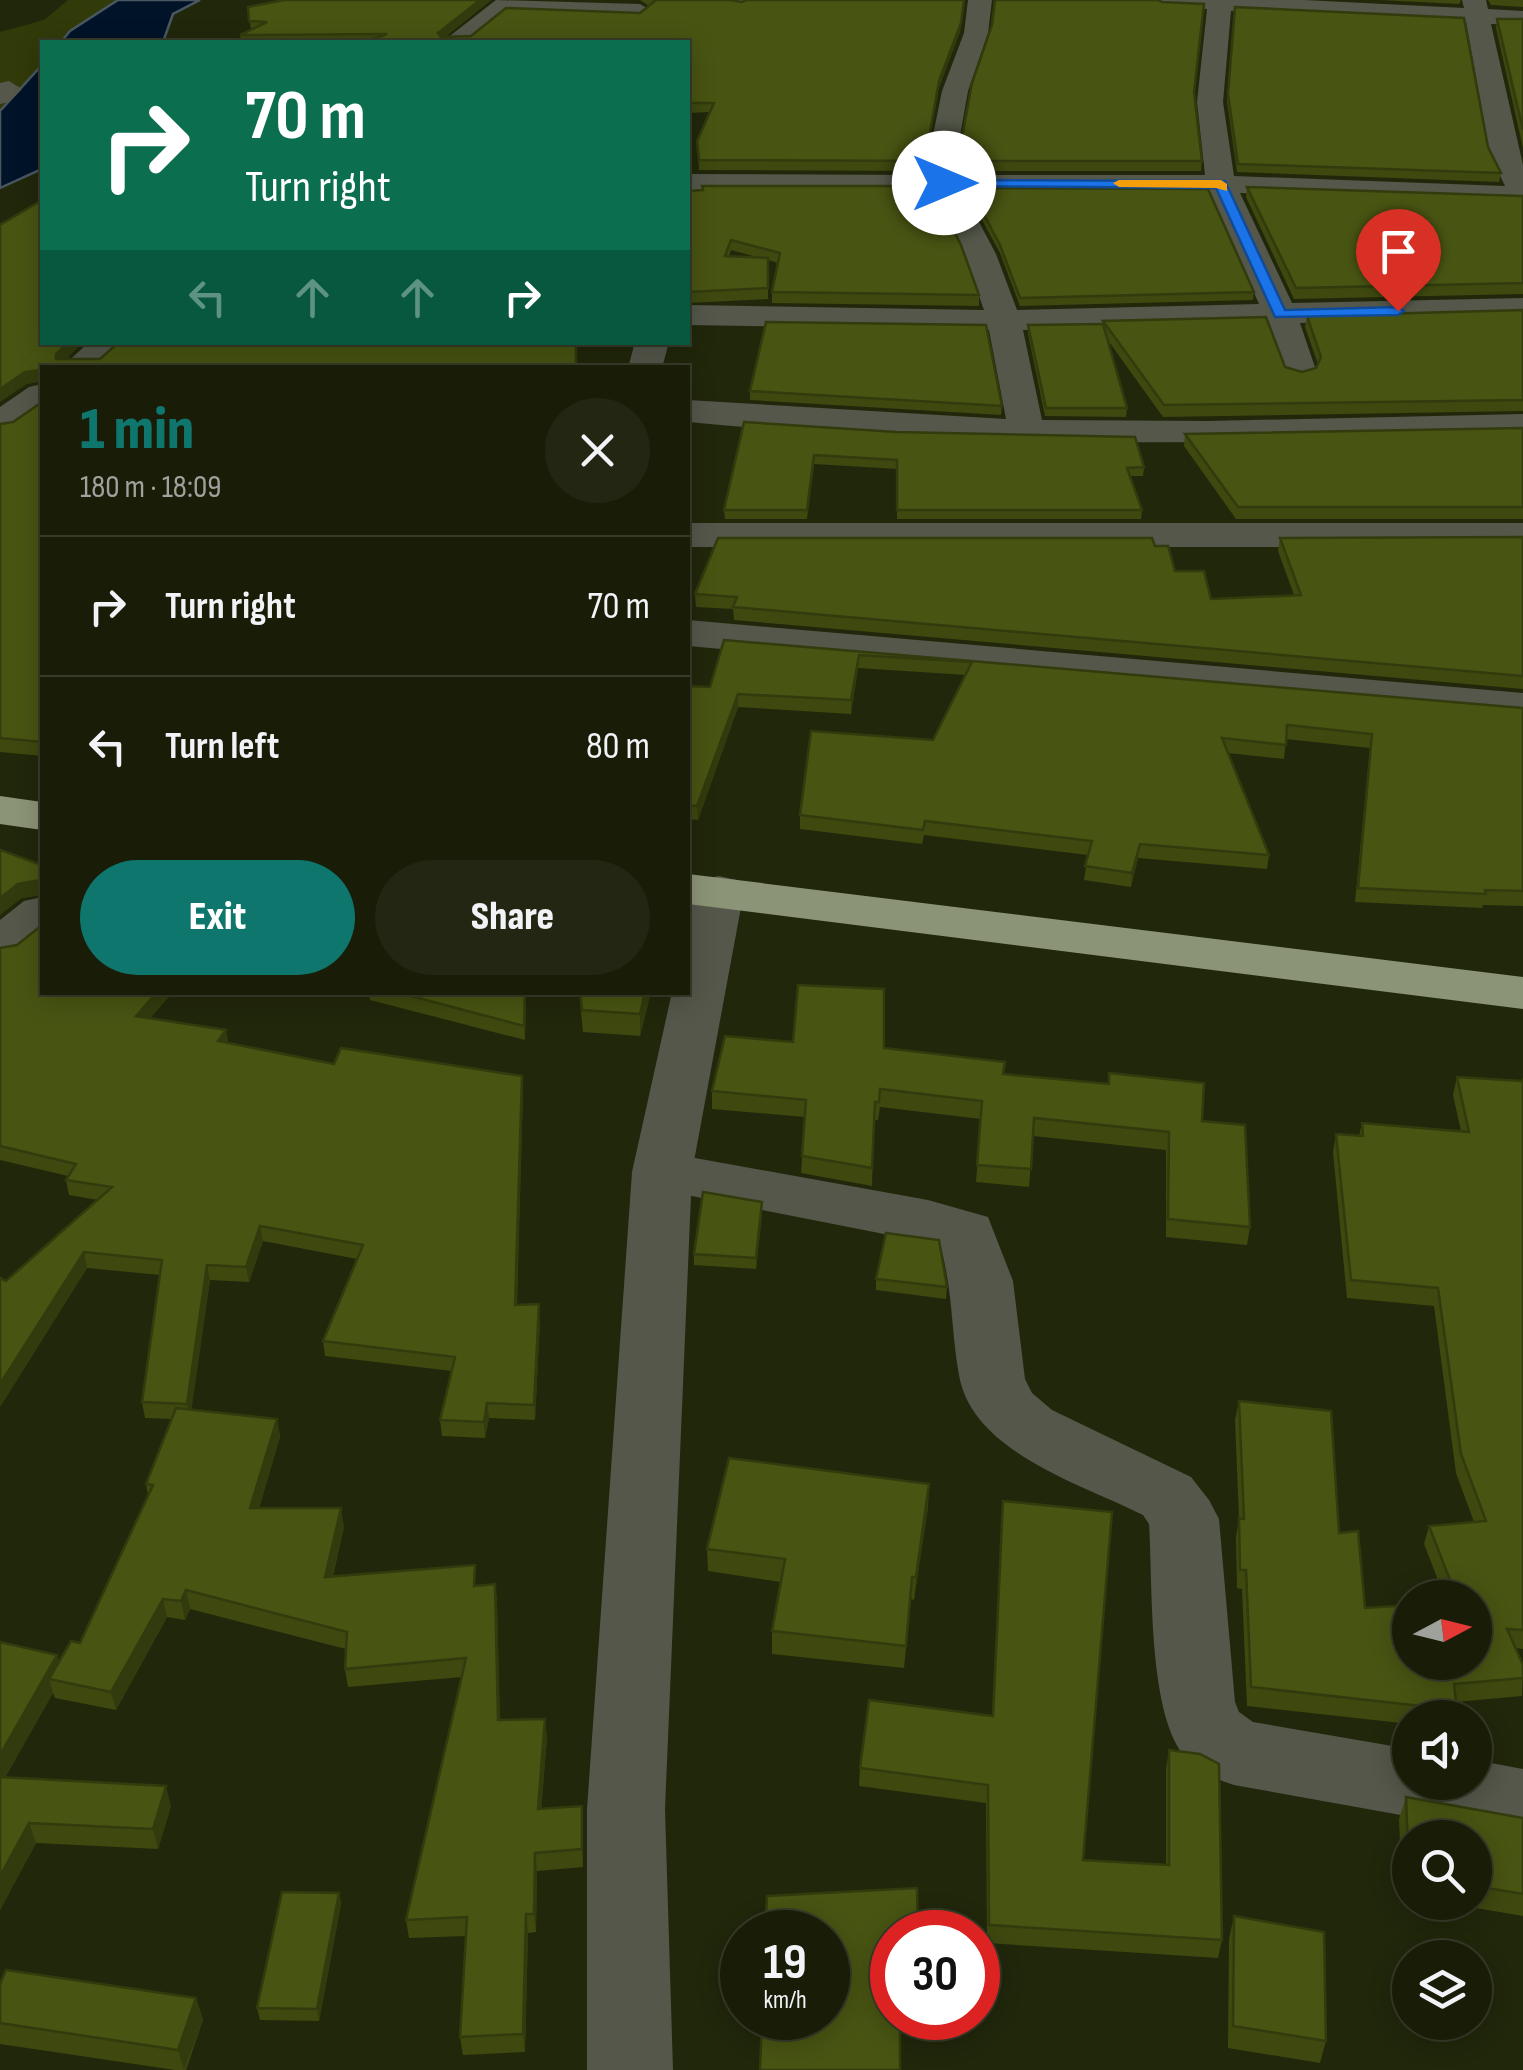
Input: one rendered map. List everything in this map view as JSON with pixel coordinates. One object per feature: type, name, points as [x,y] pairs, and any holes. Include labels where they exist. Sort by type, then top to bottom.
[{"type":"highway","points":[[0,810],[40,816]]},
{"type":"highway","points":[[703,890],[1523,993]]},
{"type":"street","points":[[734,0],[743,0]]},
{"type":"street","points":[[980,0],[976,33],[954,91],[941,164],[944,183],[980,254],[1004,320],[1026,430]]},
{"type":"street","points":[[1161,0],[1475,8],[1523,18]]},
{"type":"street","points":[[1221,3],[1210,102],[1221,184],[1280,314],[1299,370]]},
{"type":"street","points":[[457,40],[500,6],[644,6],[627,40]]},
{"type":"street","points":[[690,184],[1221,184],[1523,194],[1504,155],[1475,8]]},
{"type":"street","points":[[690,315],[1004,320],[1523,308]]},
{"type":"street","points":[[82,365],[107,345]]},
{"type":"street","points":[[0,423],[40,396]]},
{"type":"street","points":[[690,411],[850,424],[1026,430],[1335,431],[1523,425]]},
{"type":"street","points":[[690,535],[1523,535]]},
{"type":"street","points":[[690,633],[1523,706]]},
{"type":"street","points":[[690,979],[703,890]]},
{"type":"street","points":[[0,945],[40,914]]},
{"type":"street","points":[[630,2070],[626,1809],[662,1172],[688,995]]},
{"type":"street","points":[[662,1172],[928,1221],[966,1232],[982,1280],[992,1380],[1006,1409],[1028,1428],[1167,1496],[1184,1518],[1197,1702],[1211,1734],[1234,1752],[1523,1802]]},
{"type":"green space","points":[[68,0],[118,0],[63,40],[40,40],[40,67],[0,111],[0,32],[44,20]]},
{"type":"water","points":[[118,0],[200,0],[173,14],[164,40],[63,40]]},
{"type":"water","points":[[40,67],[40,170],[0,188],[0,111]]},
{"type":"building","points":[[284,0],[480,0],[438,33],[441,37],[471,36],[506,8],[640,13],[653,0],[964,0],[961,23],[939,81],[925,161],[699,160],[697,141],[714,103],[690,103],[690,40],[370,40],[387,34],[240,35],[267,22],[249,21],[248,7]]},
{"type":"building","points":[[995,0],[1158,0],[1204,4],[1194,92],[1202,161],[961,161],[972,83],[992,25]]},
{"type":"building","points":[[1235,7],[1464,18],[1488,147],[1501,173],[1238,164],[1228,94]]},
{"type":"building","points":[[1497,19],[1523,19],[1523,130]]},
{"type":"building","points":[[702,186],[931,186],[961,245],[979,295],[772,292],[780,253],[731,240],[725,256],[768,258],[768,288],[690,292],[690,191],[703,190]]},
{"type":"building","points":[[1247,187],[1523,196],[1523,283],[1296,288]]},
{"type":"building","points":[[970,188],[1208,189],[1254,292],[1020,298],[1000,245]]},
{"type":"building","points":[[40,201],[40,345],[66,345],[56,359],[100,359],[116,345],[576,345],[576,365],[40,365],[40,370],[25,372],[0,389],[0,225]]},
{"type":"building","points":[[1523,310],[1523,400],[1164,405],[1103,321],[1266,317],[1285,367],[1302,372],[1316,368],[1321,357],[1307,316]]},
{"type":"building","points":[[766,322],[986,325],[1002,406],[750,391]]},
{"type":"building","points":[[1103,324],[1127,408],[1046,408],[1028,325]]},
{"type":"building","points":[[40,403],[40,742],[0,738],[0,424],[13,422]]},
{"type":"building","points":[[744,422],[896,432],[1135,437],[1144,467],[1127,468],[1142,510],[897,510],[897,460],[814,455],[807,510],[724,510]]},
{"type":"building","points":[[1523,428],[1523,507],[1238,507],[1185,434]]},
{"type":"building","points":[[1523,537],[1523,676],[733,607],[737,597],[695,594],[718,538],[1152,538],[1155,546],[1168,546],[1175,571],[1204,571],[1211,599],[1301,595],[1280,538]]},
{"type":"building","points":[[724,640],[1523,708],[1523,891],[1485,890],[1486,894],[1358,888],[1372,734],[1287,725],[1286,745],[1222,738],[1269,855],[1140,844],[1132,873],[1085,866],[1092,841],[925,821],[923,830],[800,815],[811,731],[933,740],[972,662],[859,655],[851,700],[738,694],[697,806],[690,805],[690,686],[710,687]]},
{"type":"building","points":[[0,850],[40,864],[40,880],[18,884],[0,898]]},
{"type":"building","points":[[40,927],[40,995],[154,995],[136,1016],[226,1030],[218,1041],[334,1064],[341,1048],[522,1076],[515,1305],[539,1304],[534,1405],[487,1403],[484,1422],[440,1420],[455,1357],[323,1341],[363,1245],[260,1226],[246,1267],[207,1265],[187,1404],[142,1402],[162,1260],[84,1252],[0,1384],[0,1278],[6,1281],[112,1187],[66,1180],[76,1164],[0,1146],[0,948],[17,945]]},
{"type":"building","points":[[798,985],[884,989],[884,1048],[1005,1062],[1003,1074],[1109,1084],[1109,1073],[1204,1083],[1202,1121],[1245,1125],[1250,1227],[1168,1219],[1169,1132],[1034,1118],[1031,1169],[977,1165],[982,1101],[880,1089],[879,1102],[875,1102],[872,1168],[802,1156],[806,1100],[712,1091],[725,1036],[793,1042]]},
{"type":"building","points":[[407,995],[525,995],[524,1026]]},
{"type":"building","points":[[580,995],[644,995],[640,1014],[582,1010]]},
{"type":"building","points":[[1457,1077],[1523,1081],[1523,1630],[1507,1629],[1523,1665],[1523,1678],[1454,1684],[1456,1700],[1392,1703],[1251,1687],[1246,1570],[1240,1570],[1239,1518],[1244,1519],[1239,1401],[1331,1411],[1339,1533],[1358,1531],[1365,1608],[1392,1606],[1392,1680],[1492,1680],[1492,1580],[1450,1580],[1429,1526],[1486,1521],[1461,1454],[1438,1288],[1351,1280],[1336,1134],[1363,1136],[1362,1123],[1469,1132]]},
{"type":"building","points":[[703,1192],[762,1202],[756,1258],[694,1254]]},
{"type":"building","points":[[886,1233],[939,1240],[947,1287],[876,1279]]},
{"type":"building","points":[[176,1408],[277,1419],[250,1508],[341,1508],[325,1577],[475,1565],[474,1586],[495,1584],[498,1720],[545,1719],[538,1809],[582,1806],[582,1849],[535,1853],[534,1914],[526,1914],[523,2034],[460,2037],[467,1917],[406,1920],[466,1658],[345,1669],[347,1632],[186,1590],[181,1601],[163,1599],[111,1692],[49,1679],[71,1641],[80,1643],[153,1485],[146,1484]]},
{"type":"building","points":[[729,1458],[929,1484],[916,1577],[912,1577],[906,1646],[772,1631],[785,1559],[707,1549]]},
{"type":"building","points":[[1003,1501],[1112,1512],[1083,1860],[1169,1865],[1169,1750],[1200,1754],[1219,1764],[1222,1940],[1000,1926],[1000,1910],[989,1910],[988,1785],[860,1768],[869,1700],[993,1716]]},
{"type":"building","points":[[0,1642],[57,1655],[0,1755]]},
{"type":"building","points":[[0,1777],[166,1786],[153,1829],[29,1823],[0,1876]]},
{"type":"building","points":[[1406,1800],[1523,1818],[1523,1894],[1492,1889],[1492,1820],[1407,1820]]},
{"type":"building","points":[[917,1888],[918,1910],[870,1910],[870,2040],[900,2040],[900,2070],[760,2070],[761,2040],[850,2040],[850,1910],[766,1910],[767,1896]]},
{"type":"building","points":[[282,1892],[339,1893],[317,2009],[257,2008]]},
{"type":"building","points":[[1234,1916],[1324,1932],[1326,2041],[1233,2026]]},
{"type":"building","points":[[6,1970],[196,1998],[178,2050],[0,2023],[0,1984]]},
{"type":"slow traffic","points":[[1119,183],[1221,184],[1223,189]]},
{"type":"route","points":[[944,183],[1221,184],[1280,314],[1398,311]]}]
